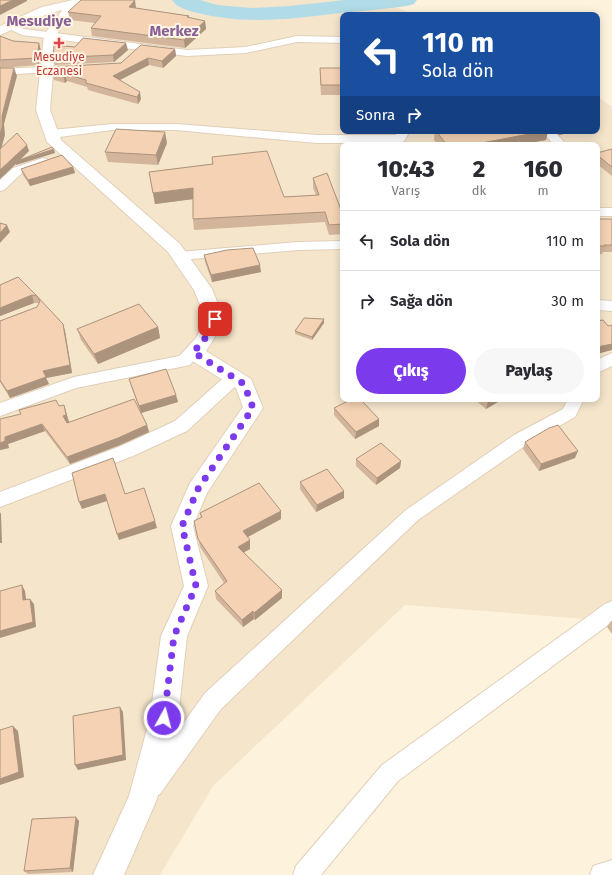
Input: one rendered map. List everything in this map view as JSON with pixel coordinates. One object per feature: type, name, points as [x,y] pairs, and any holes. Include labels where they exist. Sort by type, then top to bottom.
[{"type":"main road","points":[[5,29],[46,10],[77,1]]},
{"type":"street","points":[[0,410],[74,383],[184,361],[203,342],[215,319],[203,289],[174,248],[54,142],[44,110],[50,35],[77,1]]},
{"type":"street","points":[[5,29],[187,53],[246,50],[297,40],[340,40]]},
{"type":"street","points":[[129,57],[140,47]]},
{"type":"street","points":[[0,72],[71,69]]},
{"type":"street","points":[[52,134],[112,127],[176,127],[317,139],[400,139],[402,134]]},
{"type":"street","points":[[551,134],[558,142]]},
{"type":"street","points":[[0,187],[17,171],[68,154]]},
{"type":"street","points":[[600,212],[612,212]]},
{"type":"street","points":[[180,256],[298,246],[340,245]]},
{"type":"street","points":[[600,305],[612,306]]},
{"type":"street","points":[[108,875],[143,799],[164,718],[174,636],[196,586],[182,526],[198,489],[253,408],[244,384],[193,352]]},
{"type":"street","points":[[600,365],[612,359]]},
{"type":"street","points":[[0,500],[127,451],[181,426],[234,378]]},
{"type":"street","points":[[143,799],[212,701],[412,515],[520,440],[569,413],[574,402]]},
{"type":"street","points":[[304,875],[390,773],[612,610]]},
{"type":"street","points":[[602,875],[612,872]]},
{"type":"shaded area","points":[[0,0],[378,0],[408,12],[340,12],[340,134],[600,134],[600,98],[612,107],[612,621],[405,605],[213,786],[160,875],[0,875]]},
{"type":"building","points":[[0,0],[13,0],[0,6]]},
{"type":"building","points":[[81,0],[135,0],[129,7],[189,16],[187,17],[205,21],[184,40],[91,28],[101,16],[68,12]]},
{"type":"building","points":[[0,36],[13,41],[39,43],[37,58],[0,60]]},
{"type":"building","points":[[83,38],[126,43],[113,55],[53,58],[54,45],[75,47]]},
{"type":"building","points":[[141,45],[175,49],[162,61],[148,58],[113,76],[140,92],[137,97],[86,83],[86,80],[65,74],[63,76],[52,73],[53,67],[121,63]]},
{"type":"building","points":[[0,68],[14,68],[2,116],[0,135]]},
{"type":"building","points":[[320,68],[340,68],[340,85],[321,85]]},
{"type":"building","points":[[116,129],[165,132],[156,155],[105,152]]},
{"type":"building","points":[[17,133],[27,145],[0,170],[0,149]]},
{"type":"building","points":[[438,134],[529,134],[487,142],[445,142]]},
{"type":"building","points":[[52,147],[54,149],[15,162]]},
{"type":"building","points":[[612,149],[612,167],[600,157],[600,152]]},
{"type":"building","points":[[267,151],[284,197],[319,195],[313,178],[327,173],[340,207],[340,224],[329,225],[325,212],[193,219],[193,188],[153,193],[149,172],[213,164],[212,157]]},
{"type":"building","points":[[62,155],[73,167],[28,180],[21,169]]},
{"type":"building","points":[[600,219],[612,219],[612,245],[604,245],[605,246],[600,246]]},
{"type":"building","points":[[0,223],[7,225],[0,233]]},
{"type":"building","points":[[253,248],[260,265],[211,275],[204,255],[227,250]]},
{"type":"building","points":[[18,277],[37,296],[32,295],[0,308],[0,285]]},
{"type":"building","points":[[37,296],[63,324],[70,365],[43,371],[46,377],[7,391],[0,380],[0,321],[37,307],[40,301]]},
{"type":"building","points":[[139,304],[158,327],[94,354],[77,329]]},
{"type":"building","points":[[304,318],[324,319],[312,337],[295,331]]},
{"type":"building","points":[[600,320],[603,320],[608,326],[612,325],[612,344],[600,346]]},
{"type":"building","points":[[166,369],[176,395],[139,406],[129,379]]},
{"type":"building","points":[[134,399],[147,425],[118,438],[67,457],[42,424],[5,437],[5,441],[0,443],[0,419],[21,414],[19,410],[56,400],[59,406],[64,405],[66,415],[63,416],[67,423]]},
{"type":"building","points":[[346,402],[363,402],[379,419],[356,432],[334,408]]},
{"type":"building","points":[[558,425],[578,451],[541,464],[525,442],[549,428]]},
{"type":"building","points":[[381,443],[401,461],[377,478],[356,459]]},
{"type":"building","points":[[113,458],[125,494],[144,488],[155,521],[117,534],[105,494],[79,502],[72,473]]},
{"type":"building","points":[[327,469],[344,491],[317,505],[300,482]]},
{"type":"building","points":[[259,483],[281,511],[243,531],[250,540],[238,547],[282,590],[254,613],[253,611],[242,620],[215,591],[227,581],[198,539],[194,521],[202,517],[200,513]]},
{"type":"building","points":[[22,585],[23,600],[30,599],[33,622],[0,631],[0,591]]},
{"type":"building","points":[[120,707],[123,755],[75,765],[73,716]]},
{"type":"building","points":[[13,726],[19,772],[0,779],[0,730]]},
{"type":"building","points":[[76,817],[70,868],[24,871],[32,819]]},
{"type":"waterway","points":[[182,0],[199,7],[217,11],[252,15],[289,13],[407,0]]},
{"type":"place","name":"Mesudiye Eczanesi","points":[[59,43]]},
{"type":"district","name":"Mesudiye","points":[[39,21]]},
{"type":"district","name":"Merkez","points":[[174,31]]},
{"type":"route","points":[[164,718],[174,636],[196,586],[182,526],[198,489],[253,408],[244,384],[193,352],[203,342],[215,319]]}]
